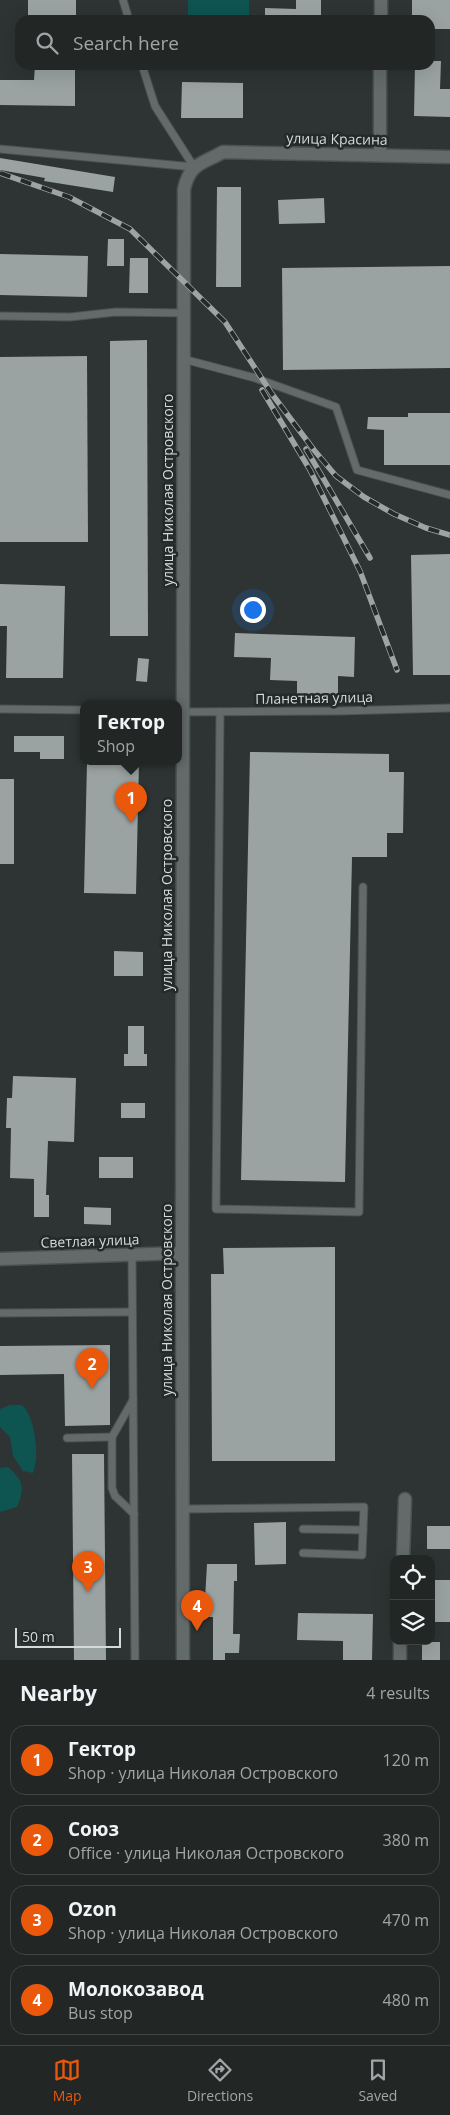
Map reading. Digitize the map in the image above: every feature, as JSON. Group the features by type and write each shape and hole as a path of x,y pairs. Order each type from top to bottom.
{"street":[{"path":"381,0 381,15"},
{"path":"380,70 380,155"},
{"name":"улица Красина","path":"194,167 223,152 450,157"},
{"name":"улица Николая Островского","path":"181,700 184,189 187,175 194,167"},
{"name":"улица Николая Островского","path":"181,765 183,1660"},
{"name":"Светлая улица","path":"0,1259 182,1253"},
{"path":"403,1555 405,1499"},
{"path":"400,1645 400,1660"}],"lane":[{"path":"122,0 126,15"},
{"path":"143,70 154,106 194,167"},
{"path":"0,149 194,167"},
{"path":"0,316 70,318 116,312 183,313"},
{"path":"183,359 255,378 336,408 357,470 450,495"},
{"name":"Планетная улица","path":"182,712 450,708"},
{"path":"0,709 80,710"},
{"path":"220,712 216,1209 359,1212 363,887"},
{"path":"132,1255 135,1660"},
{"path":"0,1313 132,1312"},
{"path":"133,1400 112,1437 113,1492 134,1514"},
{"path":"67,1438 112,1437"},
{"path":"183,1509 364,1507 362,1555 303,1553"},
{"path":"303,1529 363,1530"}],"shaded area":[{"path":"188,0 249,0 249,15 188,15"},
{"path":"10,1405 22,1405 30,1418 36,1447 33,1473 23,1471 13,1456 10,1437 0,1427 0,1409"},
{"path":"8,1467 17,1476 22,1485 22,1490 17,1507 0,1512 0,1468"}],"building":[{"path":"28,0 76,0 76,15 28,15"},
{"path":"296,0 321,0 321,15 265,15 265,8 296,9"},
{"path":"412,0 450,0 450,29 435,29 435,15 412,15"},
{"path":"435,61 441,61 440,89 450,89 450,117 414,116 415,70 435,70"},
{"path":"35,70 75,70 75,106 0,105 0,80 34,80"},
{"path":"182,82 243,83 243,118 181,118"},
{"path":"0,158 115,177 113,192 44,181 45,178 0,170"},
{"path":"217,187 241,187 241,287 216,287"},
{"path":"324,198 325,223 279,224 278,200"},
{"path":"108,239 124,239 124,266 107,266"},
{"path":"0,254 88,256 87,297 0,295"},
{"path":"130,258 148,258 148,293 129,293"},
{"path":"450,266 450,368 283,370 282,268"},
{"path":"147,340 148,636 110,636 110,341"},
{"path":"87,356 88,542 0,542 0,357"},
{"path":"408,413 450,413 450,465 384,465 384,430 367,429 368,417 408,417"},
{"path":"450,554 450,675 413,675 411,555"},
{"path":"0,584 65,586 63,678 6,678 7,626 0,626"},
{"path":"235,633 355,637 354,677 338,676 338,696 297,695 297,681 270,680 271,658 234,657"},
{"path":"138,658 149,659 147,682 136,681"},
{"path":"14,736 64,736 64,759 40,759 40,752 14,752"},
{"path":"250,752 389,754 389,772 404,772 403,833 387,833 387,857 352,857 345,1182 241,1180"},
{"path":"87,765 139,765 136,894 84,893"},
{"path":"0,779 14,779 14,864 0,864"},
{"path":"114,951 143,952 143,976 114,976"},
{"path":"128,1026 144,1026 144,1054 147,1054 147,1066 124,1066 124,1054 128,1054"},
{"path":"13,1076 76,1078 74,1142 48,1141 46,1195 49,1195 49,1217 34,1217 34,1179 10,1178 11,1128 6,1128 7,1098 12,1098"},
{"path":"121,1103 145,1103 145,1118 121,1118"},
{"path":"99,1157 133,1157 133,1178 99,1178"},
{"path":"84,1207 111,1208 111,1225 84,1224"},
{"path":"335,1247 335,1461 212,1461 211,1274 224,1274 223,1248"},
{"path":"110,1345 110,1425 65,1426 64,1374 0,1375 0,1346"},
{"path":"72,1454 104,1454 106,1660 74,1660"},
{"path":"286,1522 286,1564 255,1565 254,1523"},
{"path":"427,1526 450,1526 450,1549 427,1549"},
{"path":"207,1564 237,1564 237,1581 234,1581 233,1634 240,1634 239,1653 225,1653 225,1660 213,1660 213,1617 204,1617"},
{"path":"435,1580 450,1580 450,1622 435,1622"},
{"path":"298,1613 373,1614 372,1660 343,1660 343,1641 297,1640"},
{"path":"435,1642 440,1642 440,1660 422,1660 422,1645 435,1645"}],"railway":[{"path":"0,173 69,197 130,229 225,322 272,394 336,476 364,497 394,514 426,528 450,535"},
{"path":"262,390 310,470 360,571 397,670"},
{"path":"306,449 370,558"}],"place":[{"name":"Гектор","path":"131,823"},
{"name":"Союз","path":"92,1389"},
{"name":"Ozon","path":"88,1592"},
{"name":"Молокозавод","path":"197,1631"}]}
